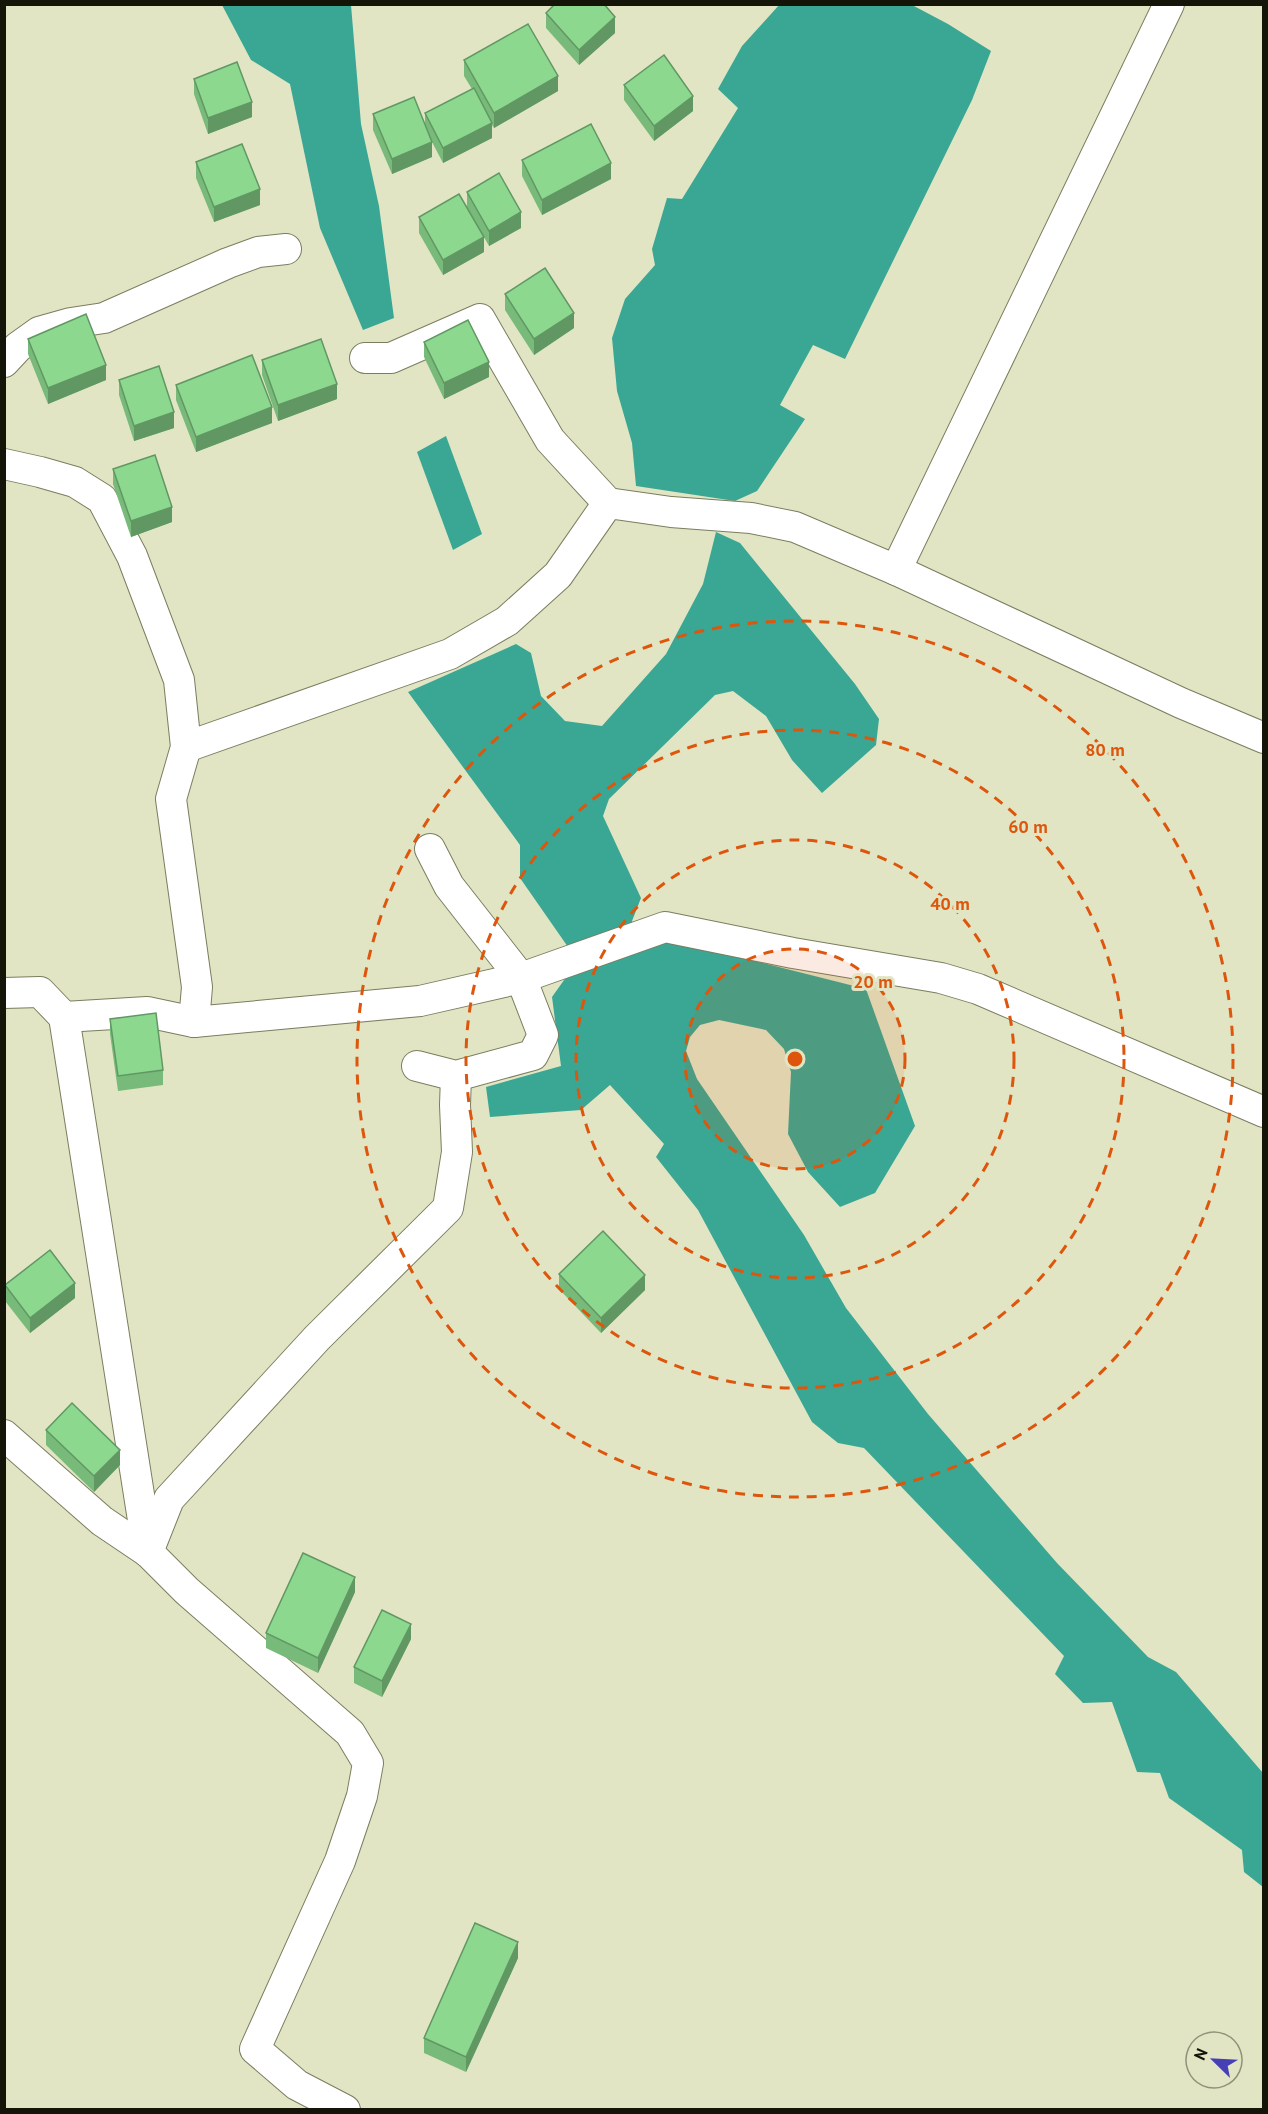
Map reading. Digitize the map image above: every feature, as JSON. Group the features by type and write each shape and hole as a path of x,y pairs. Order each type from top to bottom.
{"street":[{"path":"896,570 1169,4"},
{"path":"4,362 18,347 39,332 71,323 104,318 258,252 286,249"},
{"path":"365,358 391,358 480,319 550,440 608,503 671,512 751,518 795,526 896,570 1181,703 1263,738"},
{"path":"4,465 75,482 102,499 132,556 179,680 186,747 171,799 197,987 194,1022"},
{"path":"186,747 450,654 507,621 558,575 608,503"},
{"path":"417,1066 456,1076 533,1055 543,1035 521,978 449,886 429,849"},
{"path":"64,1017 147,1012 194,1022 420,1001 521,978 665,927 793,953 941,978 978,989 1263,1112"},
{"path":"4,993 40,992 64,1017 148,1552"},
{"path":"148,1552 169,1500 316,1338 448,1208 457,1152 456,1076"},
{"path":"4,1435 102,1521 148,1552 187,1591 350,1733 368,1762 362,1796 340,1861 255,2049 297,2085 345,2109"}],"water":[{"path":"780,4 912,5 991,51 972,100 845,359 813,345 780,405 805,419 757,491 735,501 636,486 632,443 617,391 612,338 625,299 655,265 652,249 667,198 682,199 738,108 718,89 742,46"},
{"path":"222,5 351,5 361,124 379,206 394,318 363,330 320,228 290,84 251,60"},
{"path":"446,436 482,534 453,550 417,452"},
{"path":"716,532 740,543 855,684 879,719 876,745 822,793 792,760 766,716 733,691 715,695 609,799 603,816 641,898 632,921 645,948 672,940 866,989 915,1126 875,1193 840,1207 808,1172 788,1134 791,1072 784,1049 766,1030 719,1020 700,1025 690,1037 686,1051 697,1079 804,1235 846,1308 928,1414 1057,1563 1148,1657 1176,1672 1263,1773 1263,1887 1244,1872 1242,1850 1169,1798 1160,1773 1137,1772 1112,1702 1083,1703 1055,1674 1064,1656 864,1448 838,1443 812,1422 698,1210 656,1157 664,1144 610,1085 581,1110 490,1117 486,1087 561,1066 552,997 569,973 568,947 520,878 520,845 408,692 516,644 531,653 541,696 565,721 602,726 666,654 703,584"}],"building":[{"path":"555,4 604,4 615,17 579,50 546,13"},
{"path":"528,24 558,76 494,113 464,60"},
{"path":"664,55 693,96 654,126 624,85"},
{"path":"237,62 252,102 208,118 194,79"},
{"path":"474,88 492,123 443,148 425,113"},
{"path":"414,97 432,142 392,159 373,114"},
{"path":"591,124 611,163 542,200 522,160"},
{"path":"242,144 260,189 214,207 196,162"},
{"path":"499,173 521,212 489,231 467,192"},
{"path":"459,194 484,237 443,260 419,217"},
{"path":"545,268 574,313 534,339 505,294"},
{"path":"86,314 106,365 48,388 28,339"},
{"path":"468,320 489,362 444,383 424,342"},
{"path":"321,339 337,384 278,405 262,360"},
{"path":"252,355 272,407 196,437 176,385"},
{"path":"159,366 174,412 134,426 119,380"},
{"path":"155,455 172,507 131,521 113,469"},
{"path":"156,1013 163,1070 118,1076 110,1019"},
{"path":"603,1231 645,1275 601,1318 559,1274"},
{"path":"50,1250 75,1283 30,1318 5,1285"},
{"path":"72,1403 120,1450 94,1476 46,1430"},
{"path":"303,1553 355,1577 318,1658 266,1633"},
{"path":"382,1610 411,1624 382,1681 354,1667"},
{"path":"475,1923 518,1942 466,2057 424,2038"}]}
